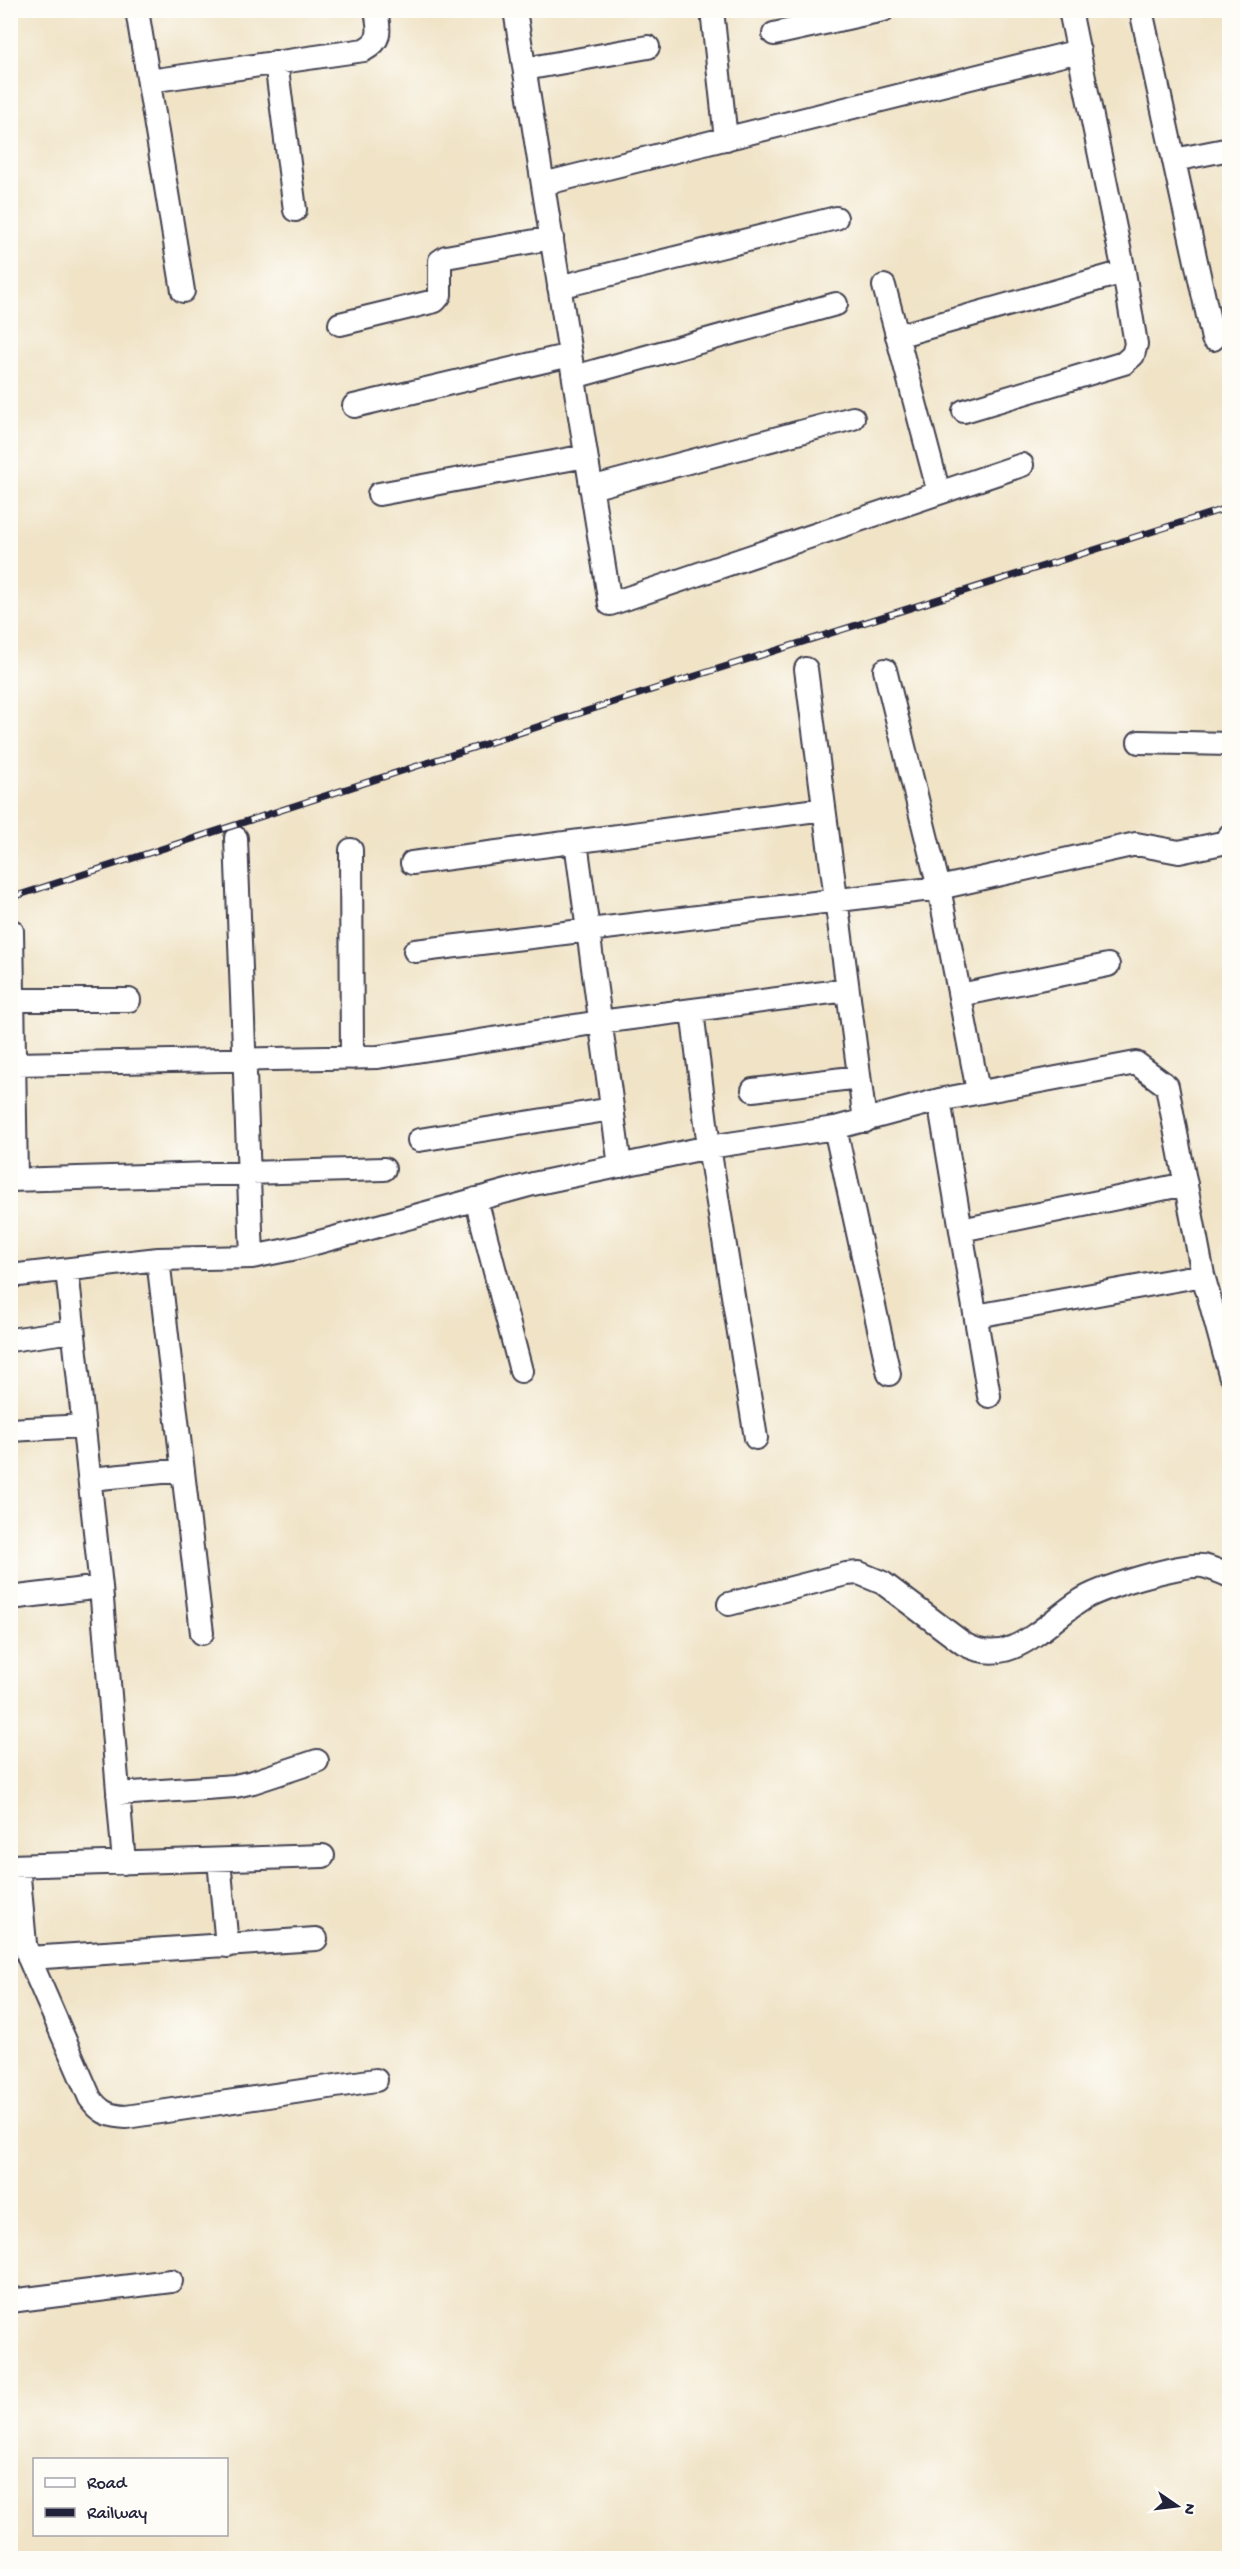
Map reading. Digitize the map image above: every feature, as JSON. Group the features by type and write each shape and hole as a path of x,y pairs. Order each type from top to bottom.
{"street":[{"path":"137,10 183,291"},
{"path":"149,81 364,50 374,45 378,37 376,10"},
{"path":"516,10 610,604 1022,465"},
{"path":"712,10 726,139"},
{"path":"964,411 1130,360 1136,344 1124,272 1070,10"},
{"path":"1141,10 1213,339"},
{"path":"774,34 870,12"},
{"path":"525,69 648,48"},
{"path":"543,184 1079,51"},
{"path":"276,62 295,210"},
{"path":"1174,160 1230,149"},
{"path":"559,287 836,218"},
{"path":"340,324 435,301 440,295 440,261 446,257 552,238"},
{"path":"897,336 1124,272"},
{"path":"884,286 939,493"},
{"path":"354,406 572,366 836,304"},
{"path":"591,488 853,418"},
{"path":"378,494 586,456"},
{"path":"806,669 865,1121"},
{"path":"885,670 939,888 978,1091"},
{"path":"1139,742 1230,744"},
{"path":"412,863 824,809"},
{"path":"415,951 939,888 1136,844 1179,852 1227,842 1230,835"},
{"path":"237,838 252,1257"},
{"path":"576,842 620,1166"},
{"path":"351,850 352,1058"},
{"path":"12,931 13,1179 384,1169"},
{"path":"960,995 1108,965"},
{"path":"14,1064 244,1058 352,1058 400,1054 600,1022 847,990"},
{"path":"14,1000 129,999"},
{"path":"692,1011 709,1147 756,1438"},
{"path":"10,1276 158,1259 252,1257 297,1248 533,1184 709,1147 835,1128 978,1091 1136,1063 1167,1086 1203,1275 1230,1374"},
{"path":"753,1090 859,1077"},
{"path":"939,1100 989,1396"},
{"path":"419,1140 612,1109"},
{"path":"835,1128 889,1374"},
{"path":"961,1230 1186,1184"},
{"path":"476,1199 521,1371"},
{"path":"158,1259 202,1633"},
{"path":"66,1270 101,1587 124,1863"},
{"path":"976,1316 1203,1275"},
{"path":"10,1340 73,1331"},
{"path":"10,1430 84,1426"},
{"path":"90,1479 183,1470"},
{"path":"729,1604 846,1574 859,1573 883,1583 977,1652 992,1653 1003,1652 1019,1645 1082,1599 1165,1570 1203,1566 1230,1576"},
{"path":"10,1598 101,1587"},
{"path":"118,1794 235,1786 317,1761"},
{"path":"323,1856 14,1866 25,1944 90,2098 99,2109 111,2116 126,2117 376,2080"},
{"path":"219,1860 227,1946"},
{"path":"29,1958 316,1939"},
{"path":"10,2301 171,2281"}],"railway":[{"path":"10,898 670,684 1230,507"}]}
